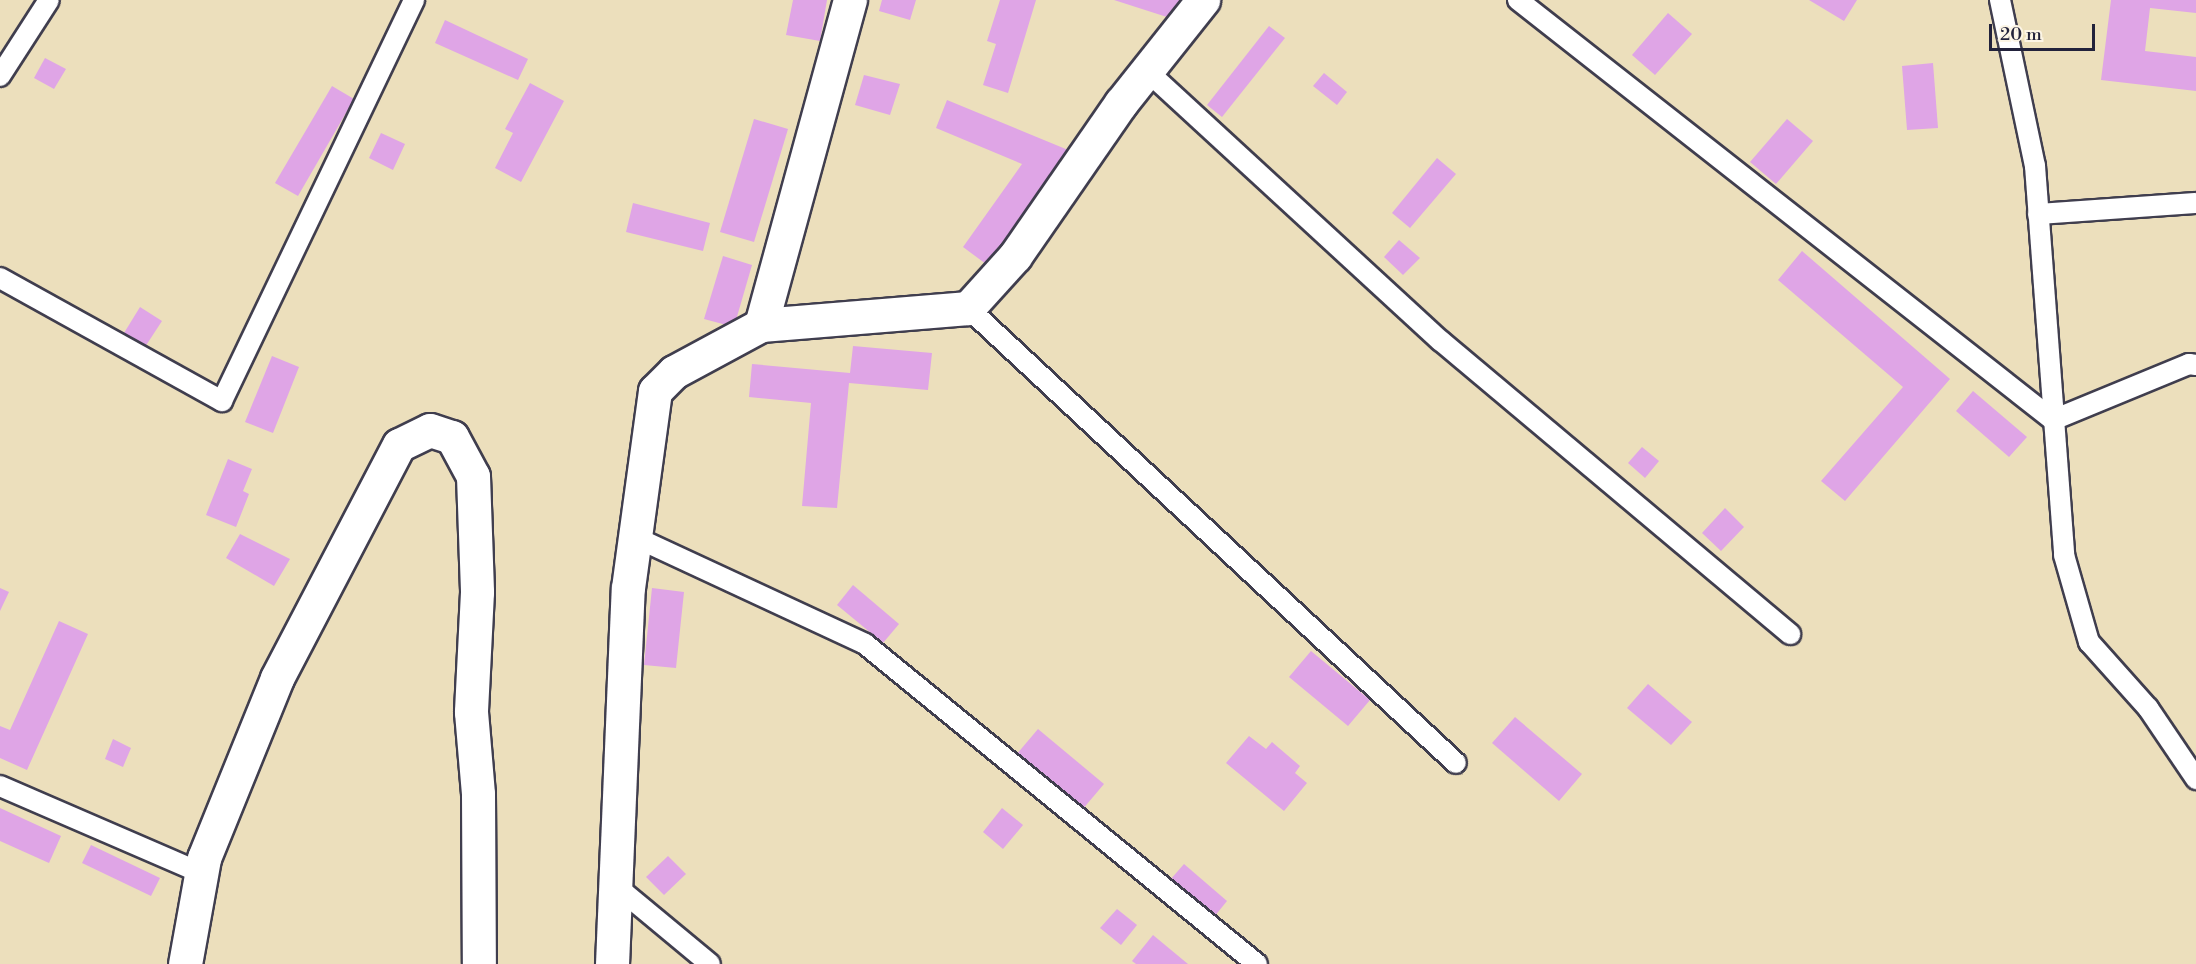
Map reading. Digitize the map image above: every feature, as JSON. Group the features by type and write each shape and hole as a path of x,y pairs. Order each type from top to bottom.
{"street":[{"path":"761,325 850,0"},
{"path":"612,964 628,588 637,538 655,391 674,372 761,325 968,308 1015,256 1147,71 1203,0"},
{"path":"185,964 204,858 277,678 399,445 430,430 452,438 473,476 477,592 471,712 478,794 479,964"}],"lane":[{"path":"0,76 49,0"},
{"path":"0,278 222,401 414,0"},
{"path":"1518,0 2053,420"},
{"path":"2000,0 2035,166 2064,555 2089,642 2148,708 2196,779"},
{"path":"1147,71 1441,341 1790,634"},
{"path":"2038,214 2196,203"},
{"path":"968,308 1456,763"},
{"path":"2053,420 2189,364 2196,364"},
{"path":"637,538 865,644 1257,964"},
{"path":"0,786 201,873"},
{"path":"616,886 710,964"}],"building":[{"path":"793,0 827,0 820,41 786,35"},
{"path":"882,0 916,0 910,20 879,11"},
{"path":"1000,0 1036,0 1008,93 983,85 996,44 987,41"},
{"path":"1114,0 1180,0 1170,18"},
{"path":"1809,0 1857,0 1844,21"},
{"path":"2111,0 2196,0 2196,13 2150,8 2145,51 2196,57 2196,91 2101,80"},
{"path":"1668,13 1692,34 1655,75 1632,55"},
{"path":"445,20 528,59 518,80 435,43"},
{"path":"1269,26 1285,38 1222,117 1207,105"},
{"path":"45,58 66,69 54,89 34,78"},
{"path":"1933,63 1938,128 1907,130 1902,66"},
{"path":"1324,73 1347,92 1337,105 1313,86"},
{"path":"864,75 900,84 890,115 855,105"},
{"path":"530,83 564,101 521,182 495,168 513,133 505,129"},
{"path":"332,86 354,99 298,196 275,183"},
{"path":"947,100 1073,152 990,267 963,247 1022,164 936,128"},
{"path":"754,119 788,129 754,242 720,232"},
{"path":"1787,119 1813,141 1776,184 1750,162"},
{"path":"381,133 405,144 393,170 369,158"},
{"path":"1437,158 1456,174 1410,228 1392,213"},
{"path":"633,203 710,223 703,251 626,232"},
{"path":"1399,240 1420,258 1403,275 1384,257"},
{"path":"1802,251 1950,379 1845,501 1821,481 1903,387 1778,280"},
{"path":"723,256 752,265 734,327 704,319"},
{"path":"140,307 162,321 145,347 124,333"},
{"path":"853,346 932,353 928,390 849,383 837,508 802,506 811,403 749,397 752,364 850,373"},
{"path":"272,356 299,367 273,433 245,422"},
{"path":"1973,391 2027,437 2009,457 1956,411"},
{"path":"1642,447 1659,461 1645,478 1628,463"},
{"path":"228,459 252,469 243,491 249,494 236,527 206,515"},
{"path":"1725,508 1744,527 1721,551 1702,533"},
{"path":"240,534 290,559 274,586 226,558"},
{"path":"853,585 899,624 883,643 837,605"},
{"path":"0,588 9,592 0,611"},
{"path":"652,588 684,592 676,668 644,665"},
{"path":"59,621 88,634 27,770 0,758 0,726 10,730"},
{"path":"1311,651 1370,700 1348,726 1289,677"},
{"path":"1648,684 1692,722 1671,745 1627,708"},
{"path":"1515,717 1582,774 1559,801 1492,743"},
{"path":"1038,729 1104,784 1082,810 1016,755"},
{"path":"1249,736 1266,749 1272,742 1300,766 1295,773 1307,783 1284,811 1226,763"},
{"path":"113,739 131,748 123,767 105,759"},
{"path":"0,808 61,836 49,863 0,841"},
{"path":"1002,808 1023,825 1003,849 983,832"},
{"path":"91,845 160,878 151,896 82,863"},
{"path":"668,856 686,874 664,895 646,877"},
{"path":"1184,864 1227,901 1214,917 1170,880"},
{"path":"1117,909 1137,925 1121,945 1100,928"},
{"path":"1153,935 1188,964 1136,964 1132,961"}]}
